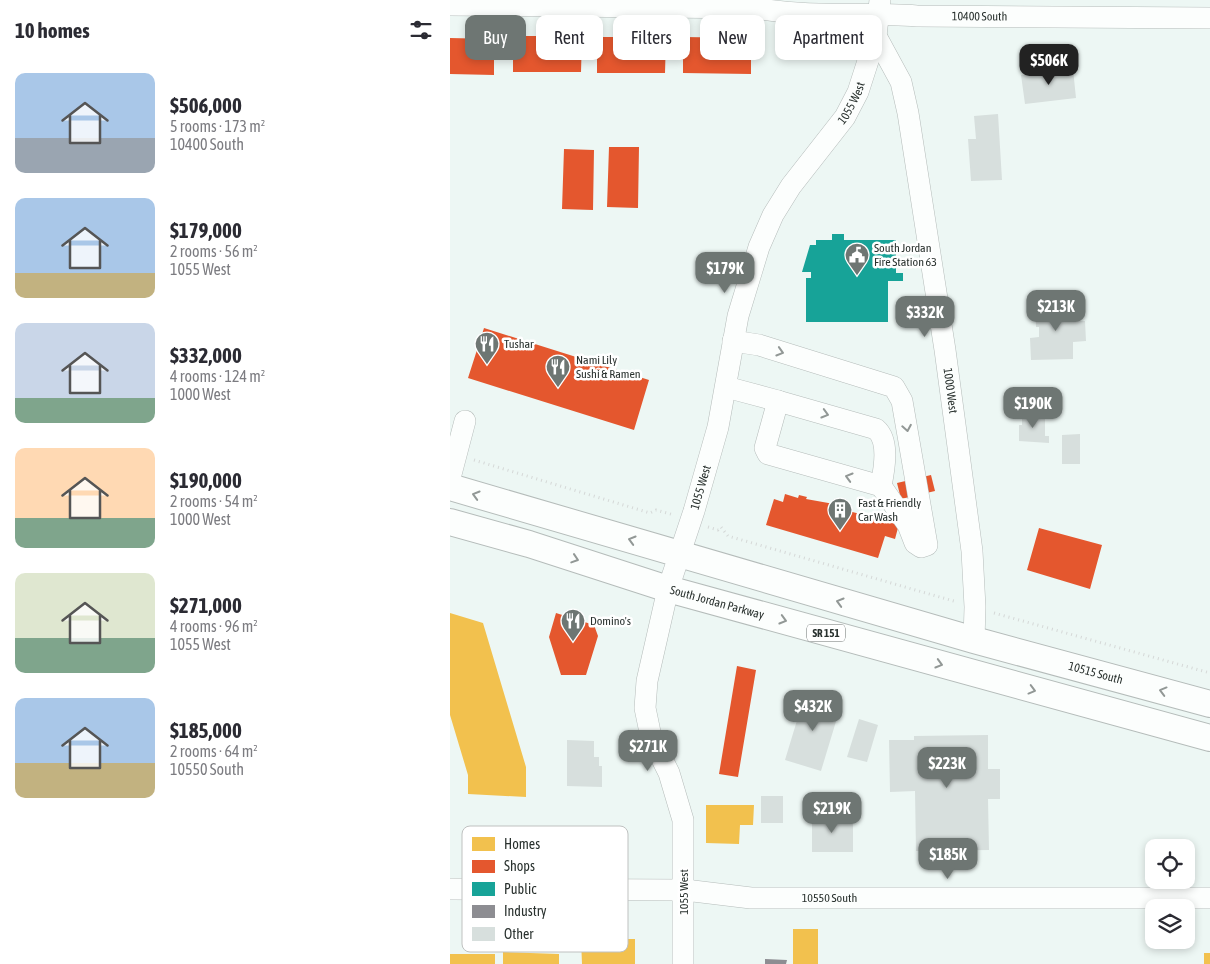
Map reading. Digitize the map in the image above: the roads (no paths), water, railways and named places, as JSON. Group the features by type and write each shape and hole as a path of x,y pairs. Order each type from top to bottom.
{"main road":[{"path":"450,487 978,641"},
{"name":"South Jordan Parkway","path":"450,522 529,544 668,588 1210,738"},
{"name":"10515 South","path":"978,641 1210,704"}],"street":[{"name":"10400 South","path":"450,5 755,8 785,14 880,7 917,16 1210,18"},
{"name":"1000 West","path":"882,47 901,82 910,123 946,350 967,506 978,641"},
{"name":"1055 West","path":"683,964 684,828 669,773 651,737 645,708 647,681 668,588 691,521 718,427 732,341 747,281 772,215 790,186 845,117 870,60"},
{"path":"732,341 759,345 894,387 902,401 927,542 925,547 915,543 908,525 881,486 768,454 764,448 778,401"},
{"path":"726,387 876,429 881,436 885,461 881,486"},
{"path":"450,478 465,420"},
{"name":"10550 South","path":"628,890 685,890 751,898 1210,898"}],"place":[{"name":"South Jordan Fire Station 63","path":"857,276"},
{"name":"Tushar","path":"487,365"},
{"name":"Nami Lily Sushi & Ramen","path":"558,388"},
{"name":"Fast & Friendly Car Wash","path":"840,531"},
{"name":"Domino's","path":"573,642"}]}
